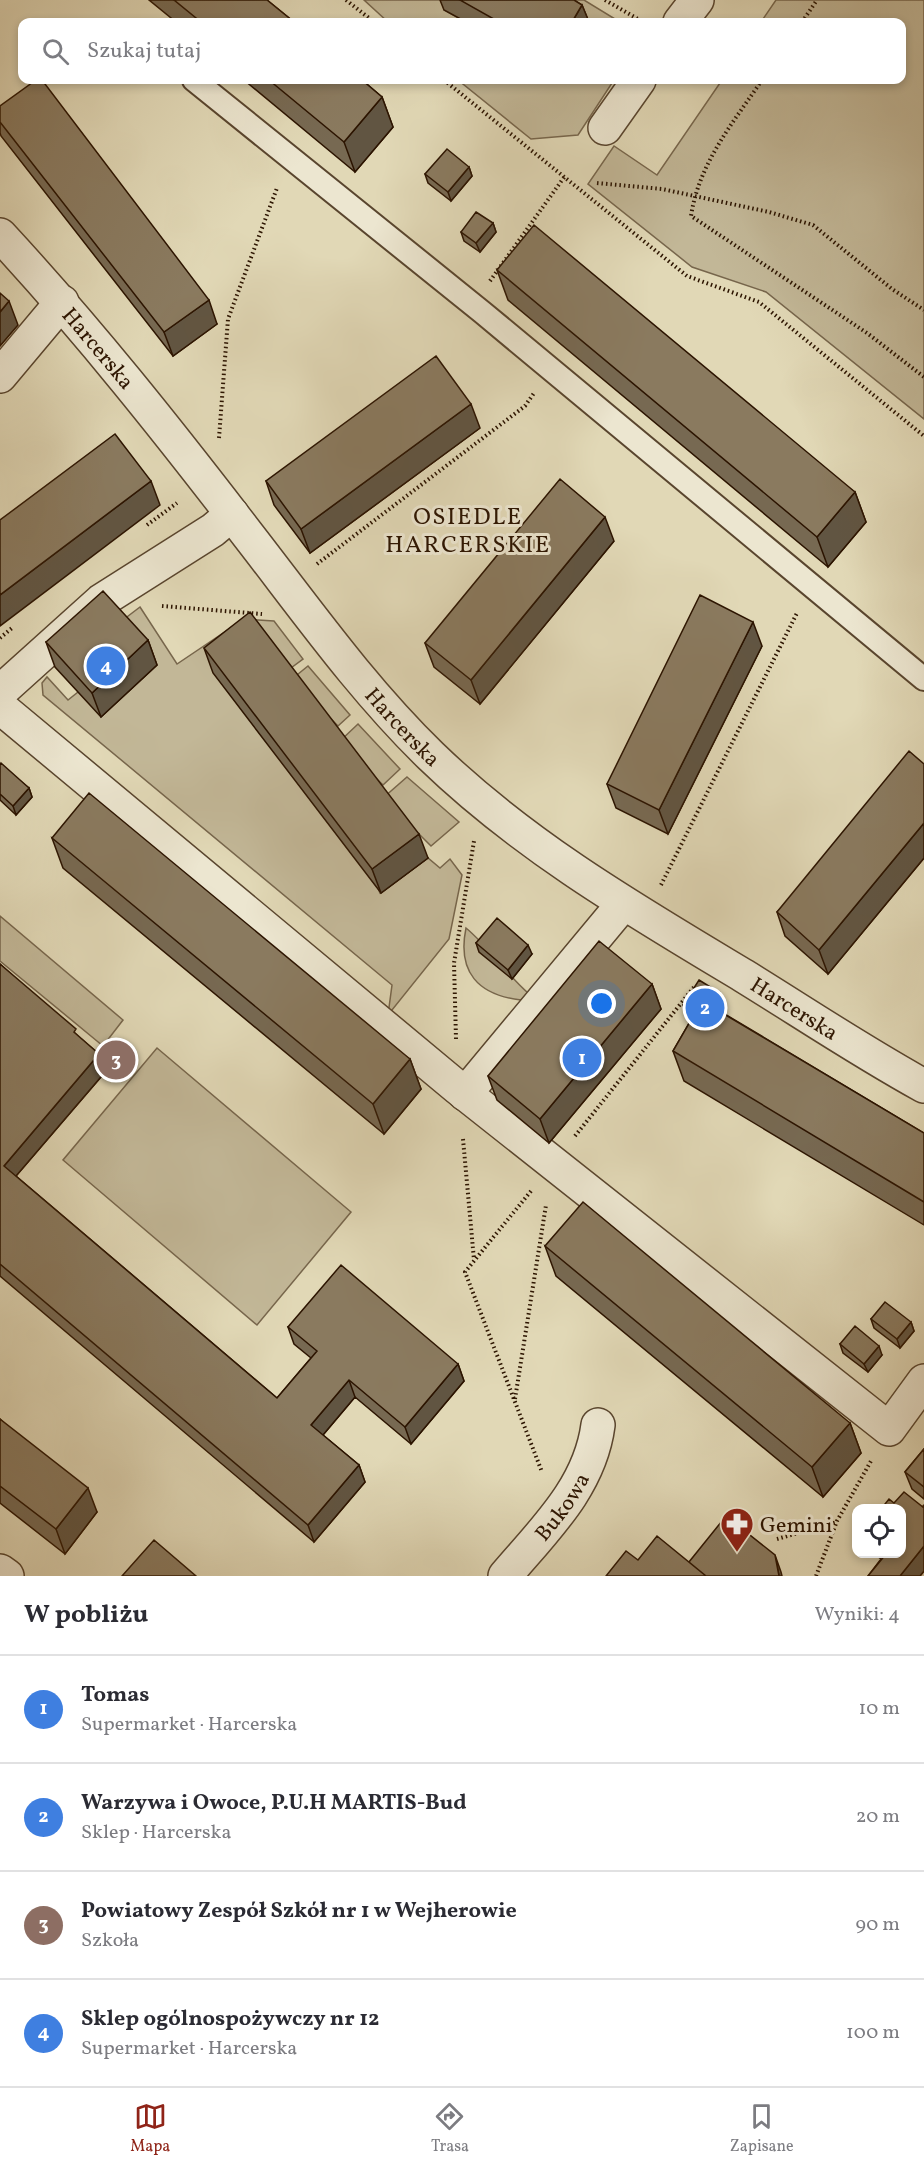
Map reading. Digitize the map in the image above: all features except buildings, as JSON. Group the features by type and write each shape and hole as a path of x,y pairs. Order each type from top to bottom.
{"street":[{"path":"683,18 697,0"},
{"path":"605,128 636,84"},
{"name":"Harcerska","path":"0,235 62,302 232,514 322,635 429,754 497,814 561,863 623,904 924,1086"},
{"path":"0,376 62,302"},
{"path":"0,692 100,601 213,530 232,514"},
{"path":"0,707 465,1094 889,1429 924,1381"},
{"path":"465,1094 623,904"},
{"name":"Bukowa","path":"505,1576 576,1489 595,1445 598,1425"},
{"path":"0,1571 7,1576"}],"lane":[{"path":"199,84 552,370 924,679"}],"path":[{"path":"346,0 369,18"},
{"path":"606,0 637,18"},
{"path":"805,18 817,0"},
{"path":"449,84 687,276 759,302 924,436"},
{"path":"759,84 709,157 694,196 692,216 867,333 924,377"},
{"path":"218,447 228,319 289,157"},
{"path":"489,282 565,176"},
{"path":"597,183 662,189 769,212 813,225 892,289 924,310"},
{"path":"314,567 525,406 552,370"},
{"path":"656,896 794,618 813,587"},
{"path":"160,606 266,614"},
{"path":"544,1477 465,1272 700,980"},
{"path":"514,1401 553,1163"},
{"path":"816,1576 837,1521 889,1429"},
{"path":"777,1539 837,1521"}],"shaded area":[{"path":"364,0 449,0 444,10 459,18 384,18"},
{"path":"574,0 584,0 613,18 573,18 567,15"},
{"path":"776,0 924,0 924,419 766,292 692,267 588,184 614,146 657,175 719,84 906,84 906,18 764,18"},
{"path":"463,84 611,84 578,135 531,139"},
{"path":"140,607 177,664 244,619 274,621 303,659 291,668 380,893 428,858 440,868 450,859 462,875 449,939 388,1015 392,985 43,695 42,683 47,677 68,700 78,692 119,623"},
{"path":"308,666 350,715 338,726 292,679"},
{"path":"358,724 400,769 383,785 339,742"},
{"path":"407,777 459,822 431,846 383,798"},
{"path":"0,916 123,1020 103,1046 0,961"},
{"path":"466,928 528,993 521,1000 493,993 474,979 465,957"},
{"path":"157,1048 351,1212 257,1325 63,1160"}],"place":[{"name":"Sklep ogólnospożywczy nr 12","path":"106,666"},
{"name":"Warzywa i Owoce, P.U.H MARTIS-Bud","path":"705,1008"},
{"name":"Tomas","path":"582,1058"},
{"name":"Powiatowy Zespół Szkół nr 1 w Wejherowie","path":"116,1060"},
{"name":"Gemini","path":"737,1553"}],"district":[{"name":"OSIEDLE HARCERSKIE","path":"468,530"}]}
